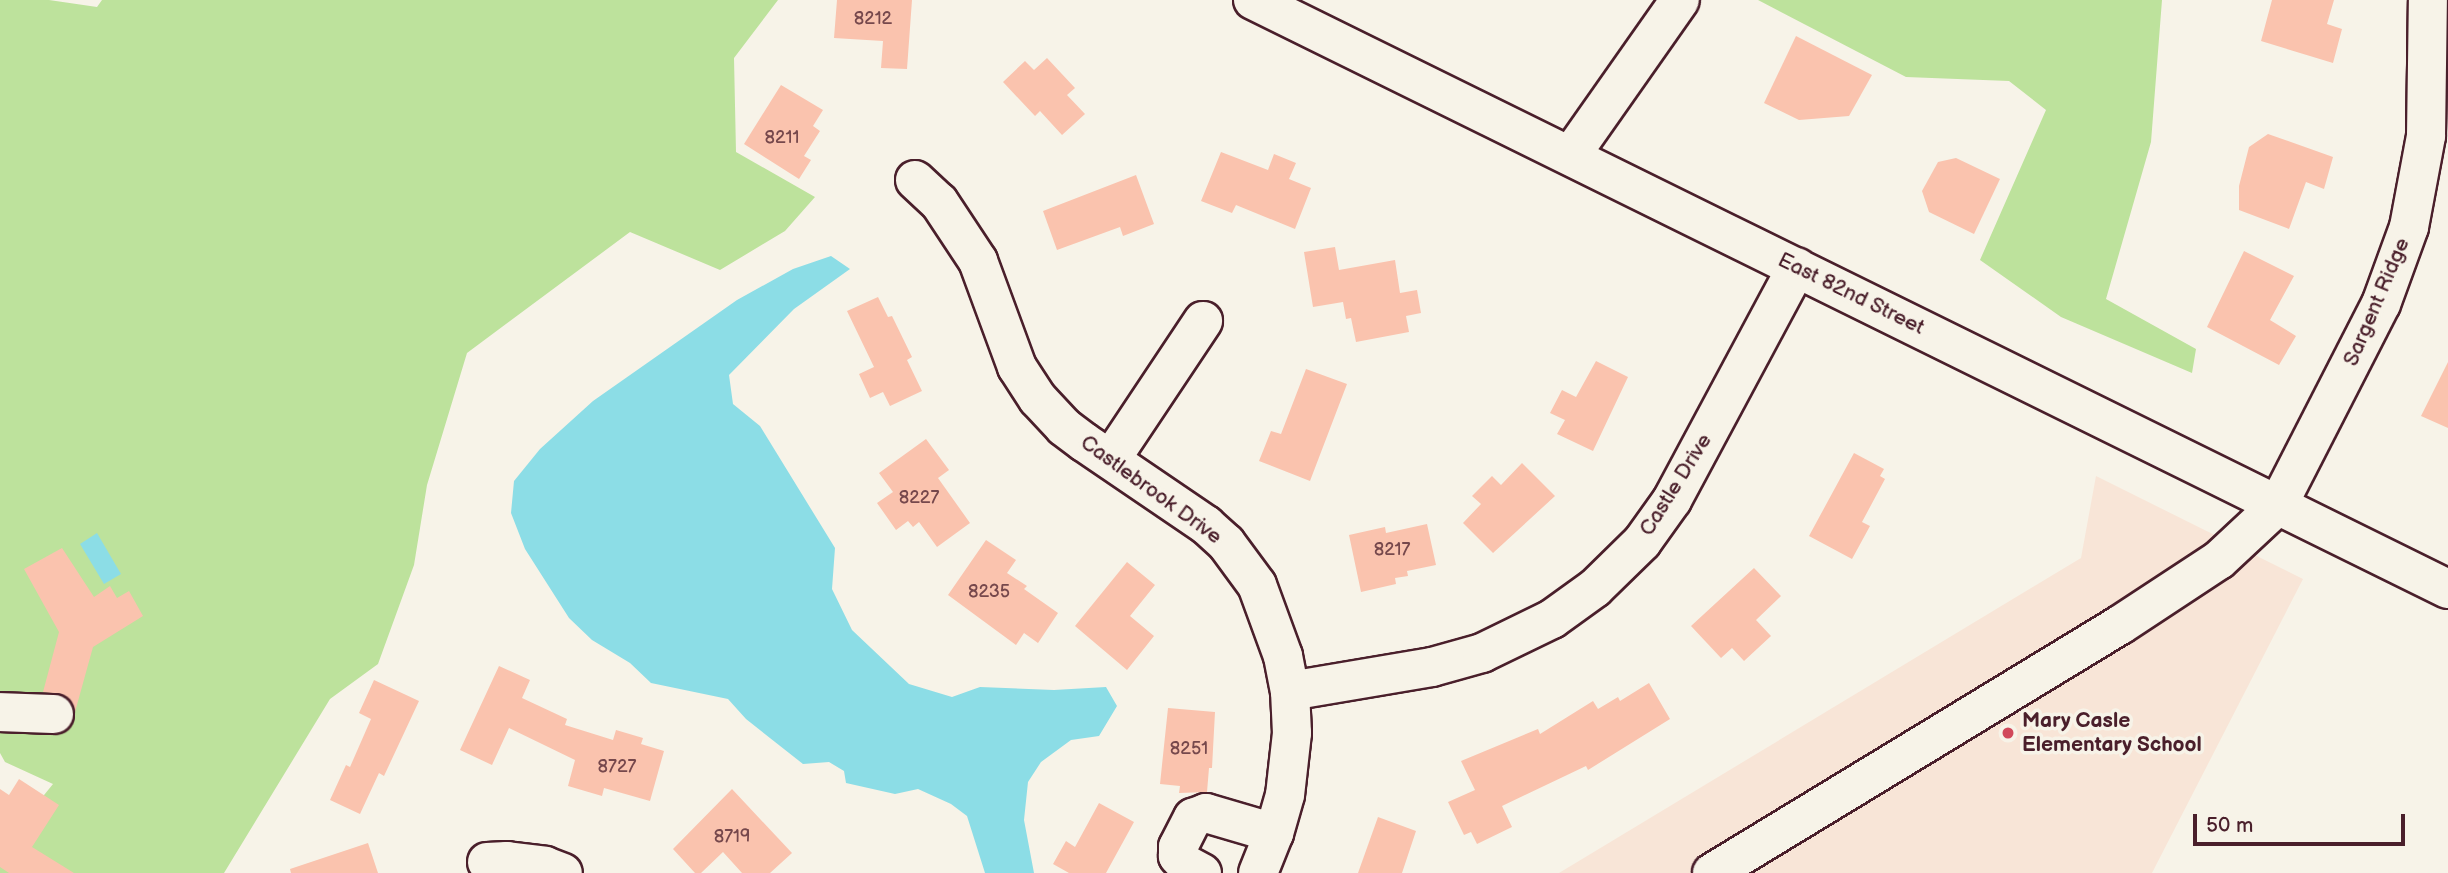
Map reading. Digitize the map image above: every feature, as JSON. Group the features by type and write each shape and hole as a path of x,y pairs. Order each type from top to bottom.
{"street":[{"name":"East 82nd Street","path":"1253,0 2448,589"},
{"path":"1571,155 1680,0"},
{"name":"Sargent Ridge","path":"1712,873 2139,613 2219,560 2278,505 2376,315 2409,228 2426,136 2428,0"},
{"name":"Castlebrook Drive","path":"915,180 939,202 978,261 1017,367 1038,399 1064,427 1206,525 1242,563 1257,585 1277,634 1290,691 1290,762 1275,833 1258,873"},
{"name":"Castle Drive","path":"1290,691 1432,667 1482,653 1552,619 1595,588 1642,541 1672,500 1797,267"},
{"path":"1111,459 1203,321"},
{"path":"0,712 54,714"},
{"path":"1202,873 1185,864 1178,856 1178,847 1193,818 1206,813 1275,833"},
{"path":"487,862 507,861 545,866 563,873"}],"shaded area":[{"name":"Mary Casle Elementary School","path":"2096,476 2303,579 2152,873 1559,873 2081,558"}],"green space":[{"path":"0,0 49,0 97,7 102,0 778,0 734,58 736,152 815,197 785,231 720,270 630,232 467,353 427,485 414,565 378,664 330,699 224,873 0,873 0,840 14,832 53,784 5,762 0,753"},
{"path":"1758,0 2162,0 2151,142 2106,299 2196,349 2192,373 2061,317 1980,260 2046,110 2009,81 1906,77"}],"water":[{"path":"831,256 850,269 794,309 729,375 733,404 760,426 835,548 832,589 852,630 909,684 952,697 980,687 1054,690 1106,687 1117,706 1099,736 1071,740 1041,762 1028,782 1024,820 1034,873 985,873 967,816 951,804 918,789 895,794 846,783 844,771 829,762 803,764 746,719 728,699 651,683 630,663 592,640 569,618 525,549 511,513 514,481 540,449 593,401 737,300 793,269"},
{"path":"97,533 121,574 104,584 80,544"}],"building":[{"path":"837,0 912,0 907,69 881,68 883,41 834,38"},
{"path":"2272,0 2334,0 2327,24 2342,29 2333,63 2261,41"},
{"path":"1796,36 1872,75 1849,116 1799,120 1764,103"},
{"path":"1047,58 1075,88 1067,95 1085,114 1062,135 1040,111 1035,116 1003,82 1025,61 1034,70"},
{"path":"781,85 823,110 813,126 820,131 804,156 811,160 799,179 744,144"},
{"path":"2268,134 2333,157 2324,189 2306,182 2289,229 2239,210 2239,186 2249,147"},
{"path":"1221,152 1268,170 1274,154 1296,163 1289,179 1311,188 1295,229 1236,205 1232,213 1201,201"},
{"path":"1956,158 2000,179 1974,234 1929,212 1922,191 1938,162"},
{"path":"1136,175 1154,224 1123,236 1120,227 1057,250 1043,211"},
{"path":"1335,247 1339,270 1395,260 1400,293 1417,290 1421,313 1406,316 1409,332 1356,342 1351,318 1346,319 1343,302 1313,307 1304,252"},
{"path":"2244,251 2294,276 2270,320 2296,336 2279,365 2207,327"},
{"path":"878,297 888,317 892,316 912,357 907,360 922,391 890,406 883,392 870,398 859,374 874,367 847,311"},
{"path":"1596,361 1628,377 1593,451 1557,434 1565,420 1550,413 1562,390 1576,397"},
{"path":"2448,362 2448,428 2421,416"},
{"path":"1306,369 1347,384 1310,481 1259,461 1271,431 1281,434"},
{"path":"926,439 949,470 938,478 970,523 937,547 919,522 913,527 908,521 896,530 877,503 893,492 879,473"},
{"path":"1854,453 1884,469 1880,476 1885,479 1862,522 1870,526 1852,559 1809,536"},
{"path":"1522,463 1555,496 1493,553 1463,523 1481,504 1472,496 1492,476 1501,485"},
{"path":"1427,524 1436,565 1407,571 1408,576 1395,578 1396,584 1361,592 1349,535 1385,527 1386,533"},
{"path":"986,540 1016,560 1007,573 1027,586 1024,589 1058,613 1038,643 1024,633 1016,645 948,595"},
{"path":"62,548 94,597 110,586 117,598 129,591 143,616 93,647 75,712 66,696 43,692 59,632 24,569"},
{"path":"1127,562 1155,585 1130,616 1154,636 1127,670 1075,626"},
{"path":"1754,568 1781,596 1756,620 1771,636 1744,661 1732,648 1721,658 1691,626"},
{"path":"499,666 530,680 522,698 567,719 565,725 613,740 616,730 643,738 641,744 664,751 650,801 604,788 602,796 568,786 575,760 509,728 492,765 460,750"},
{"path":"374,680 419,701 384,776 379,773 360,814 330,800 346,765 350,767 371,719 359,713"},
{"path":"1649,683 1670,719 1588,770 1586,766 1502,806 1512,827 1477,844 1471,832 1464,835 1448,802 1475,790 1461,761 1538,729 1540,734 1593,701 1598,709 1618,697 1620,701"},
{"path":"1168,708 1215,712 1212,768 1209,768 1207,792 1179,793 1180,786 1160,784"},
{"path":"19,779 59,805 32,847 74,873 9,873 0,867 0,789 9,795"},
{"path":"732,789 792,853 770,873 742,873 723,852 701,873 695,873 673,849"},
{"path":"1099,803 1134,822 1106,873 1069,873 1053,864 1066,841 1075,847"},
{"path":"1378,817 1416,831 1402,873 1358,873"},
{"path":"368,843 378,873 291,873 290,869"}],"place":[{"name":"Mary Casle Elementary School","path":"2008,733"}]}
